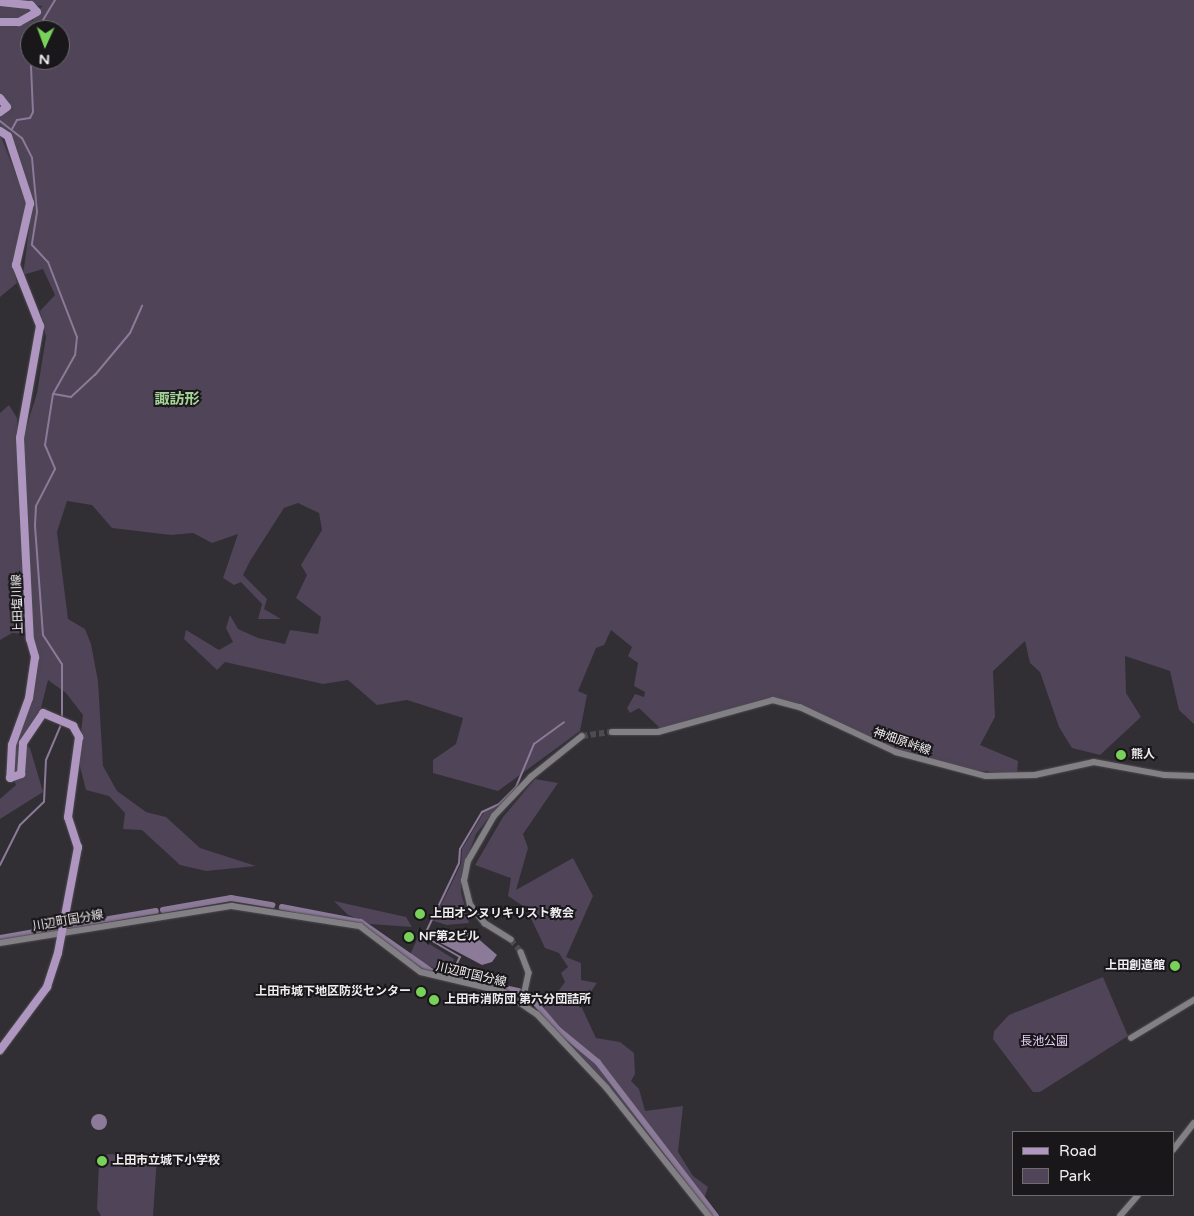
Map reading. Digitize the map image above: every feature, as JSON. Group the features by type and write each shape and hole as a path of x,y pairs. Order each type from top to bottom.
{"main road":[{"path":"0,2 31,5 37,12 20,22 0,22"},
{"path":"0,98 7,107 0,112"},
{"name":"上田塩川線","path":"0,130 8,136 30,203 16,265 40,326 20,438 30,639 35,657 8,772 10,778 19,778 23,744 43,713 76,730 79,743 68,817 78,848 61,932 47,987 0,1050"}],"street":[{"name":"神畑原峠線","path":"612,732 658,732 773,700 800,707 896,752 986,776 1035,775 1094,762 1174,777 1194,776"},
{"path":"510,940 485,924 470,905 464,881 468,861 482,833 506,804 562,748 582,736"},
{"name":"川辺町国分線","path":"0,943 221,907 273,910 360,926 426,975 504,992 523,1002 607,1088 709,1216"},
{"path":"521,952 529,973 523,1002"},
{"path":"1131,1038 1194,1000"},
{"path":"1174,1149 1194,1123"},
{"path":"1120,1216 1137,1196"}],"green space":[{"path":"0,0 1194,0 1194,724 1179,710 1170,671 1125,656 1126,693 1141,717 1100,755 1072,748 1059,727 1040,672 1030,663 1025,641 993,671 995,717 980,745 1018,761 1017,775 974,770 895,749 801,705 775,699 661,729 639,708 630,713 627,708 635,694 644,697 645,692 634,686 638,663 628,656 632,647 611,630 604,645 596,648 578,691 587,695 580,731 498,791 433,773 433,760 456,744 463,718 407,700 377,705 348,680 323,684 225,662 217,670 184,639 186,630 219,650 233,642 226,628 230,615 238,629 258,638 285,644 290,630 318,634 321,617 296,598 307,575 301,565 322,530 319,513 298,503 284,508 250,561 243,575 267,599 264,609 281,619 258,619 262,604 241,582 234,585 223,578 238,534 212,543 193,533 171,535 112,528 92,505 67,501 57,532 68,619 85,629 91,644 98,681 103,766 117,791 146,812 166,817 200,848 256,866 206,871 180,865 142,830 123,829 125,813 109,796 86,790 78,759 83,715 66,693 48,680 41,708 21,742 30,748 43,792 0,819 0,799 16,785 11,772 15,745 32,687 23,438 37,393 46,337 40,311 55,295 43,269 23,275 33,199 15,143 0,128 0,115 12,109 0,95 0,24 20,22 20,70 70,70 70,20 34,20 42,6"},
{"path":"0,7 30,8 34,11 18,19 0,19"},
{"path":"0,134 27,203 13,265 17,283 0,297"},
{"path":"9,405 17,418 27,634 12,633 0,640 0,413"},
{"path":"535,779 558,783 523,834 528,848 516,890 573,858 593,896 566,957 581,963 581,980 597,983 581,1006 596,1038 620,1042 634,1053 635,1074 631,1081 639,1089 645,1111 683,1106 678,1152 693,1176 708,1187 704,1199 566,1044 535,993 557,993 565,982 561,973 568,967 559,953 545,948 526,908 508,896 511,878 475,865 503,817"},
{"path":"498,806 476,834 462,871 461,892 469,923 447,925 433,921 461,864 462,849 484,812"},
{"path":"334,901 406,917 412,927 370,924 348,915"},
{"path":"418,937 454,959 447,974 409,957"},
{"name":"長池公園","path":"1103,977 1128,1036 1040,1092 1033,1092 993,1039 994,1031 1009,1015"},
{"path":"108,1154 157,1157 153,1216 101,1216 97,1209 99,1162"}],"shaded area":[{"path":"467,929 497,955 492,962 482,965 435,940 435,935"},
{"path":"99,1114 105,1116 107,1122 105,1128 99,1130 93,1128 91,1122 93,1116"}],"waterway":[{"path":"43,20 55,0"},
{"path":"12,129 17,120 30,118 33,112 31,70"},
{"path":"0,121 22,138 32,158 37,212 32,245 48,262 77,337 75,355 53,394 45,445 55,469 36,506 35,526 43,635 62,664 62,716"},
{"path":"54,394 71,397 95,375 130,333 142,306"},
{"path":"451,976 460,957 431,940 426,932 459,863 460,849 482,812 499,804 516,787 534,744 564,722"},
{"path":"0,865 20,825 44,802 46,760 61,724"},
{"path":"163,910 231,898 272,905"},
{"path":"282,907 361,922 434,973 519,991"},
{"path":"68,926 156,911"},
{"path":"0,938 57,928"},
{"path":"530,996 558,1029 598,1062 716,1216"}],"tunnel":[{"path":"582,736 612,732"},
{"path":"511,940 521,952"}],"place":[{"name":"熊人","path":"1121,755"},
{"name":"上田オンヌリキリスト教会","path":"420,914"},
{"name":"NF第2ビル","path":"409,937"},
{"name":"上田創造館","path":"1175,966"},
{"name":"上田市城下地区防災センター","path":"421,992"},
{"name":"上田市消防団 第六分団詰所","path":"434,1000"},
{"name":"上田市立城下小学校","path":"102,1161"}],"district":[{"name":"諏訪形","path":"177,400"}]}
